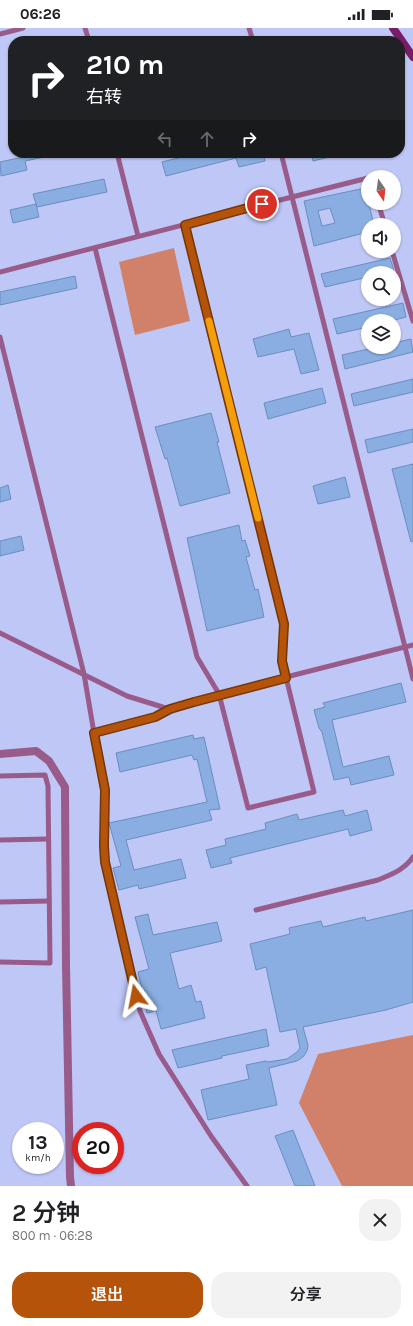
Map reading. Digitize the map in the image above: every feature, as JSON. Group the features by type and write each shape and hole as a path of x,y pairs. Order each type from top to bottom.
{"street":[{"path":"405,45 413,57"},
{"path":"0,754 36,751 49,761 65,787 66,973 69,1170 71,1186"}],"lane":[{"path":"0,34 23,28"},
{"path":"118,158 138,236"},
{"path":"282,158 413,678"},
{"path":"0,272 292,196 361,180"},
{"path":"95,248 197,657 219,694 248,808 314,792 282,661 284,624 185,225"},
{"path":"394,258 413,321"},
{"path":"0,338 84,674 105,790 105,862 140,1011 159,1054 211,1136 247,1186"},
{"path":"0,633 127,696 170,709"},
{"path":"94,733 155,717 170,709 219,694 413,645"},
{"path":"0,776 45,775 48,786 50,962 0,962"},
{"path":"0,840 48,839"},
{"path":"256,910 378,880 397,872 408,864 413,857"},
{"path":"0,902 49,901"}],"shaded area":[{"path":"174,248 190,321 135,335 119,262"},
{"path":"413,1035 413,1186 342,1186 299,1103 318,1054"}],"building":[{"path":"18,158 39,158 25,161 27,170 1,176 0,162"},
{"path":"178,158 236,158 166,176 162,162"},
{"path":"236,158 264,158 265,161 239,167"},
{"path":"312,158 326,158 313,161"},
{"path":"104,179 107,192 37,207 33,194"},
{"path":"361,189 361,210 370,210 372,218 361,218 361,234 314,246 304,201","holes":["330,208 335,223 322,226 318,211"]},
{"path":"36,204 39,217 13,223 10,210"},
{"path":"390,258 393,266 361,266 361,279 325,287 321,274"},
{"path":"75,276 77,288 0,305 0,292"},
{"path":"401,303 403,303 406,317 401,318 401,314 361,314 361,329 337,334 333,319 390,306 401,306"},
{"path":"289,329 291,337 309,333 319,370 301,374 294,349 258,357 253,339"},
{"path":"411,339 413,352 345,369 342,355 361,351 361,354 401,354 401,341"},
{"path":"413,379 413,392 354,406 351,394"},
{"path":"322,388 326,403 268,419 264,403"},
{"path":"211,413 230,493 180,506 167,458 165,459 155,427"},
{"path":"413,429 413,442 368,453 365,440"},
{"path":"413,464 413,541 411,542 392,469"},
{"path":"345,477 350,497 318,504 313,486"},
{"path":"8,485 11,499 0,502 0,488"},
{"path":"239,525 242,541 245,540 250,556 246,557 255,590 258,589 264,617 207,631 187,538"},
{"path":"21,536 24,550 0,556 0,541"},
{"path":"401,683 406,702 332,720 343,767 389,756 394,775 351,785 349,777 334,780 322,732 319,728 314,710 325,707 323,703"},
{"path":"193,735 194,739 204,737 220,809 209,810 212,820 126,840 134,870 181,859 186,878 139,889 138,885 119,890 113,868 121,866 109,823 207,802 197,759 194,760 192,755 120,772 116,753"},
{"path":"343,810 345,816 367,810 372,830 350,836 348,829 230,858 232,863 211,868 206,850 226,845 225,839 266,829 265,823 297,814 299,820"},
{"path":"413,910 413,1002 386,1010 303,1027 308,1045 307,1051 303,1057 297,1061 269,1068 277,1105 208,1120 201,1090 249,1079 246,1065 287,1059 300,1048 296,1029 280,1032 266,967 256,970 250,944 290,934 289,928 321,921 323,927 365,917 366,921"},
{"path":"148,914 153,935 217,922 222,941 170,953 179,989 191,985 196,1002 201,1001 205,1018 161,1029 156,1011 147,1013 138,972 149,969 135,917"},
{"path":"266,1029 269,1046 222,1056 222,1058 178,1068 172,1050"},
{"path":"293,1130 315,1186 295,1186 275,1136"}],"slow traffic":[{"path":"209,321 258,518"}],"route":[{"path":"136,996 105,862 105,790 94,733 155,717 170,709 219,694 286,678 282,661 284,624 185,225 262,204"}]}
